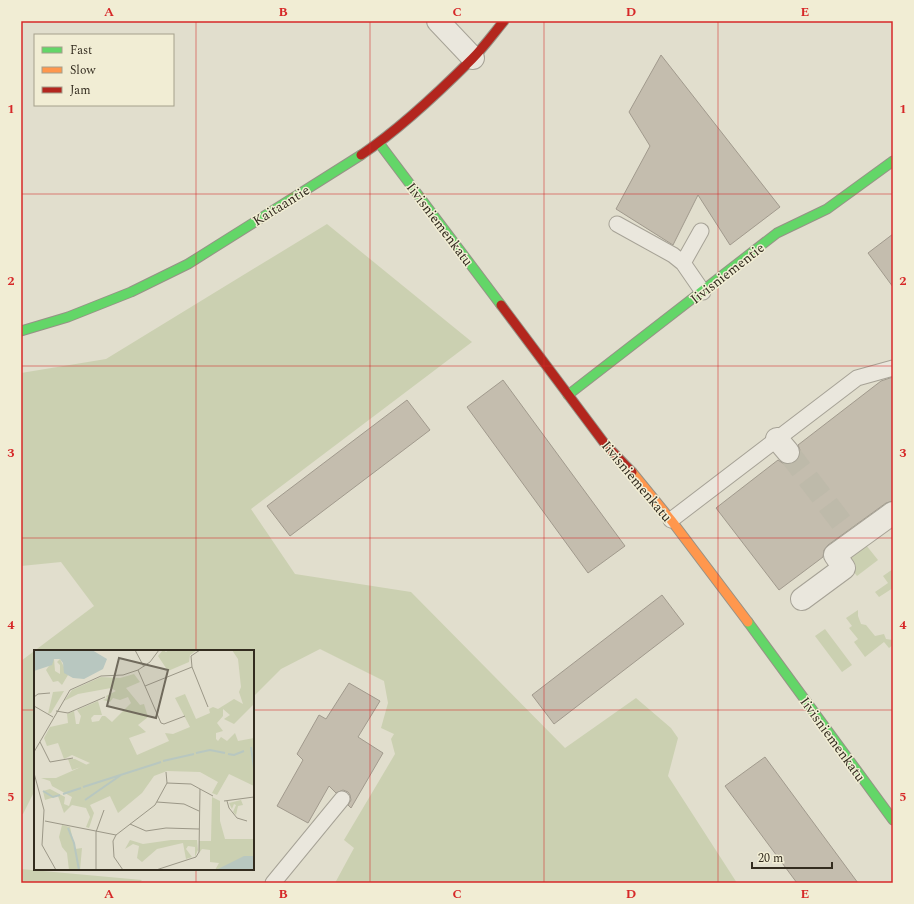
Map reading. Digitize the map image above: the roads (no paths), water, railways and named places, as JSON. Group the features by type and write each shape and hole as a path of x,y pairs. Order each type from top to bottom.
{"street":[{"path":"438,21 473,58"},
{"name":"Kaitaantie","path":"21,331 68,317 131,292 188,264 380,143 429,100 473,58 504,21"},
{"name":"Iivisniemenkatu","path":"380,143 605,444 631,471 671,520 893,820"},
{"name":"Iivisniementie","path":"568,395 703,292 777,233 827,209 893,161"},
{"path":"802,599 844,568 835,555 853,538 893,513"}],"lane":[{"path":"617,224 673,255 683,263 703,292"},
{"path":"683,263 701,231"},
{"path":"671,520 783,446 857,378 893,368"},
{"path":"274,883 342,799"}],"tunnel":[{"path":"788,452 851,535"}]}
